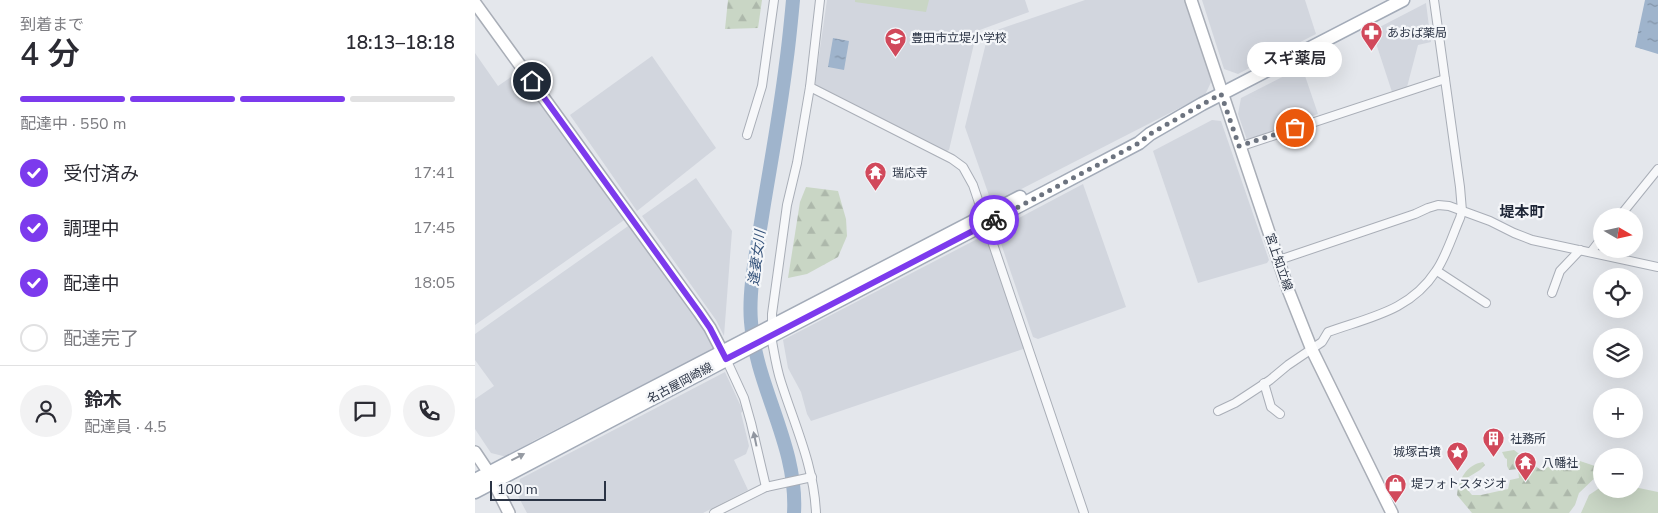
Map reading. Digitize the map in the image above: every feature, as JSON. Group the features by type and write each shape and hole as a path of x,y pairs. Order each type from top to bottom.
{"main road":[{"name":"宮上知立線","path":"1191,0 1221,94 1289,292 1311,350 1392,513"},
{"name":"名古屋岡崎線","path":"475,492 491,477 985,219 1139,143 1150,134 1221,94 1403,0"},
{"path":"475,3 710,328 730,352"},
{"path":"475,452 491,477 509,513"},
{"name":"名古屋岡崎線","path":"475,480 491,477"}],"street":[{"path":"747,135 762,86 774,0"},
{"path":"816,513 810,477 798,429 780,380 770,331 787,205 797,163 810,87 820,0"},
{"path":"1218,411 1235,403 1264,384 1322,342 1328,332 1405,304 1417,294 1437,270 1461,218 1461,212 1460,187 1434,0"},
{"path":"1239,146 1445,79"},
{"path":"810,87 952,159 963,167 973,185 985,219 1084,513"},
{"path":"1627,208 1658,170"},
{"path":"1279,260 1428,208 1449,206 1461,212 1490,220 1513,233 1532,240 1658,267"},
{"path":"1551,293 1561,271 1580,250"},
{"path":"1437,270 1486,303"},
{"path":"730,352 767,487"},
{"path":"1264,384 1271,407 1280,414"},
{"path":"714,513 767,487 810,477"}],"shaded area":[{"name":"豊田市立堤小学校","path":"827,0 1025,0 1029,12 977,31 949,150 945,152 818,88 815,83"},
{"path":"1085,0 1186,0 1212,80 1205,95 992,204 965,127 988,35 991,32"},
{"path":"1202,0 1305,0 1316,34 1238,74 1224,69"},
{"path":"1426,3 1431,42 1418,45 1407,87 1392,92 1372,31"},
{"path":"475,53 498,86 521,70 627,218 475,325"},
{"path":"652,56 716,148 637,211 570,115"},
{"path":"1302,67 1318,114 1247,140 1238,114 1241,98"},
{"path":"1212,120 1221,121 1269,260 1267,263 1198,283 1153,151"},
{"path":"696,178 732,231 724,336 716,320 642,216"},
{"path":"1083,184 1126,307 1038,339 1033,337 997,232 998,229"},
{"path":"631,224 694,313 715,348 533,441 507,457 491,453 475,429 475,399 494,386 475,360 475,334"},
{"path":"983,236 987,237 1024,346 1023,349 811,421 801,392 788,368 783,340"},
{"path":"725,372 743,411 741,413 749,446 746,454 734,460 748,490 703,513 527,513 517,494 520,479"}],"green space":[{"path":"728,0 762,0 758,28 725,29"},
{"path":"855,0 929,0 926,12 855,2"},
{"path":"806,187 838,191 846,219 847,236 838,257 807,274 788,278 800,202"},
{"name":"八幡社","path":"1514,450 1541,470 1571,458 1593,465 1593,480 1579,493 1575,505 1569,513 1472,513 1457,495 1464,474 1472,466 1483,462 1485,465 1467,478 1466,488 1472,495 1508,489 1510,480 1519,478 1518,469 1509,470 1507,459 1502,452"},
{"path":"1643,489 1658,492 1658,513 1581,513 1589,495 1593,492 1593,498 1643,498"}],"water":[{"path":"1645,0 1658,0 1658,54 1635,47"},
{"path":"833,38 849,41 844,70 828,67"}],"waterway":[{"name":"逢妻女川","path":"793,0 781,101 754,266 750,309 754,346 760,370 790,464 794,488 794,513"}],"way so far":[{"path":"994,220 1139,143 1150,134 1221,94 1239,146 1295,128"}],"place":[{"name":"あおば薬局","path":"1371,52"},
{"name":"豊田市立堤小学校","path":"895,57"},
{"name":"スギ薬局","path":"1295,128"},
{"name":"瑞応寺","path":"876,192"},
{"name":"社務所","path":"1494,458"},
{"name":"城塚古墳","path":"1457,471"},
{"name":"八幡社","path":"1526,482"},
{"name":"堤フォトスタジオ","path":"1395,503"}],"district":[{"name":"堤本町","path":"1522,212"}],"route":[{"path":"532,81 699,312 710,328 726,359 994,220"}]}
